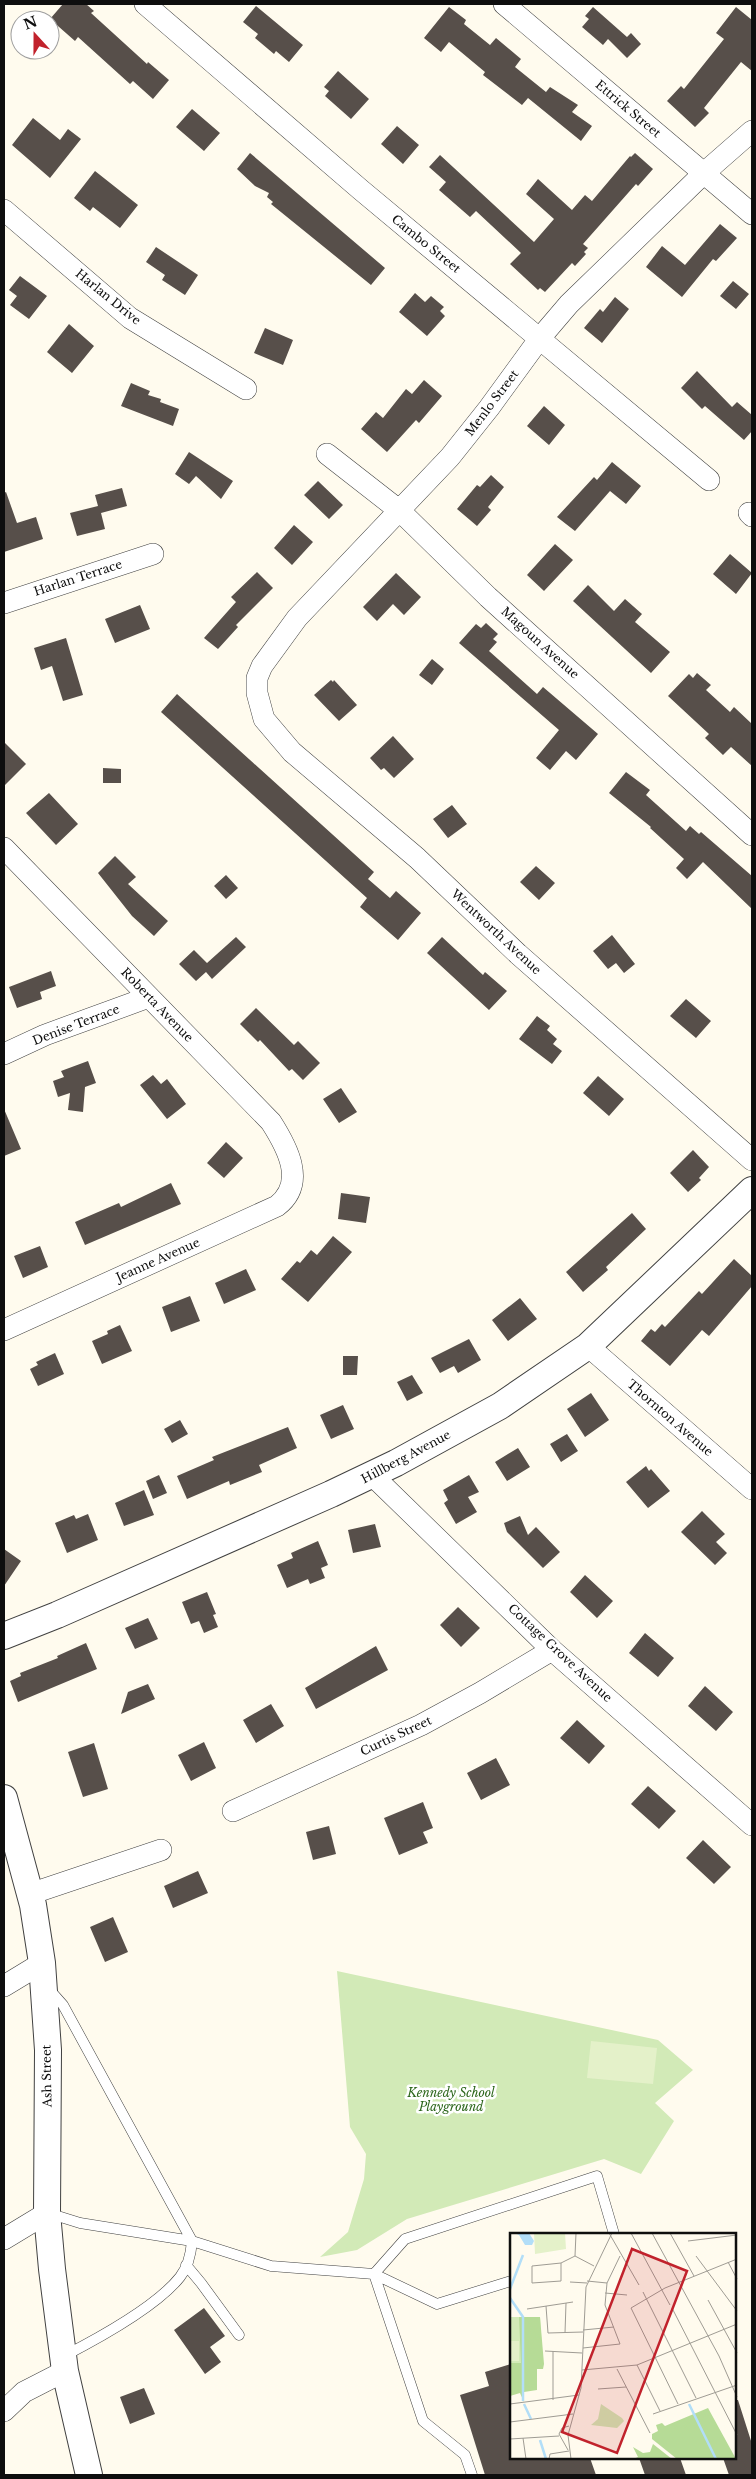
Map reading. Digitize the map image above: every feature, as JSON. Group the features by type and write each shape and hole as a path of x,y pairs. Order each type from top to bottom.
{"street":[{"name":"Cambo Street","path":"145,4 361,190 709,480"},
{"name":"Ettrick Street","path":"504,4 752,214"},
{"name":"Menlo Street","path":"257,693 258,678 262,666 297,618 474,429 540,338 569,304 704,173 752,131"},
{"name":"Harlan Drive","path":"4,210 130,318 246,389"},
{"name":"Magoun Avenue","path":"327,454 400,510 488,596 752,835"},
{"name":"Harlan Terrace","path":"4,603 153,554"},
{"name":"Wentworth Avenue","path":"257,693 264,719 292,752 417,858 518,954 752,1160"},
{"name":"Roberta Avenue","path":"4,848 270,1122 285,1144 292,1173"},
{"name":"Denise Terrace","path":"4,1054 45,1036 149,997"},
{"name":"Jeanne Avenue","path":"4,1330 277,1206 286,1199 292,1173"},
{"name":"Hillberg Avenue","path":"4,1636 81,1605 372,1475 500,1406 588,1346 752,1190"},
{"name":"Thornton Avenue","path":"588,1346 752,1489"},
{"name":"Cottage Grove Avenue","path":"372,1475 552,1650 752,1825"},
{"name":"Curtis Street","path":"234,1811 421,1725 480,1693 552,1650"},
{"name":"Ash Street","path":"4,1798 30,1894 43,1973 48,2050 48,2213 55,2303 64,2364 89,2475"},
{"path":"30,1894 161,1850"},
{"path":"4,1986 43,1973"},
{"path":"4,2239 48,2213"},
{"path":"4,2411 24,2392 64,2364"}],"lane":[{"path":"43,1973 63,2005 192,2241 190,2257 180,2277 155,2299 64,2364"},
{"path":"374,2274 405,2239 597,2176 614,2233"},
{"path":"48,2213 80,2223 192,2241 271,2266 374,2274 437,2304 510,2280"},
{"path":"186,2265 239,2335"},
{"path":"374,2274 423,2422 464,2455 472,2475"}],"green space":[{"name":"Kennedy School Playground","path":"337,1971 658,2040 693,2070 655,2103 674,2121 641,2174 604,2159 407,2219 357,2250 320,2257 348,2232 364,2179 366,2154 350,2127"},
{"path":"591,2041 657,2048 653,2084 587,2078"}],"building":[{"path":"63,4 86,4 94,11 91,13 147,64 148,62 169,80 153,99 133,81 130,84 78,37 75,41 60,28 60,10 58,10"},
{"path":"256,6 303,45 289,62 276,51 274,54 255,38 258,34 243,22"},
{"path":"449,7 466,20 464,24 490,45 496,38 521,59 515,67 546,92 550,87 578,105 572,112 592,126 581,141 528,98 522,105 483,75 485,72 449,42 441,52 424,38"},
{"path":"593,7 627,37 631,33 641,44 627,58 608,39 603,45 582,27 589,19 585,16"},
{"path":"736,7 752,20 752,71 741,62 704,108 709,113 695,127 667,101 681,86 684,89 724,39 716,33"},
{"path":"338,71 369,99 351,119 325,96 329,91 324,87"},
{"path":"192,109 220,133 204,151 176,127"},
{"path":"33,118 60,140 68,129 81,139 50,178 12,145"},
{"path":"397,126 419,145 403,164 381,144"},
{"path":"250,153 385,268 371,285 271,204 273,202 267,197 269,193 255,186 237,169"},
{"path":"635,153 653,169 638,186 636,184 583,244 588,248 584,252 586,254 575,266 572,263 545,292 540,288 538,290 510,264 521,253 476,211 470,217 439,190 446,182 429,167 440,155 534,242 554,219 526,194 538,179 572,210 585,195 592,201 630,156"},
{"path":"95,171 138,205 120,228 93,207 90,211 74,198"},
{"path":"720,224 737,238 716,261 713,259 682,297 646,267 662,246 685,265"},
{"path":"156,247 198,275 185,295 162,280 165,275 146,262"},
{"path":"20,276 47,296 29,319 10,305 17,296 9,290"},
{"path":"733,281 749,294 736,309 720,296"},
{"path":"415,293 425,302 431,296 444,307 440,311 445,316 427,336 399,312"},
{"path":"615,297 629,309 602,343 584,328 600,309 603,312"},
{"path":"69,324 94,346 72,373 47,352"},
{"path":"265,328 293,340 283,365 254,353"},
{"path":"697,371 732,407 737,402 752,415 752,431 744,440 705,406 702,409 681,388"},
{"path":"424,380 442,396 419,423 416,420 387,452 361,429 376,412 383,418 406,389 412,394"},
{"path":"131,383 150,391 148,395 161,399 160,402 179,409 173,426 121,406"},
{"path":"544,406 565,425 549,445 527,426"},
{"path":"189,452 233,481 221,499 196,476 189,484 175,474"},
{"path":"612,462 641,486 626,504 610,491 575,531 557,517 594,477 597,480"},
{"path":"491,475 504,487 488,507 491,510 477,526 457,509 477,485 480,487"},
{"path":"318,481 343,505 329,519 304,495"},
{"path":"122,488 127,506 101,513 105,529 77,536 70,513 98,506 95,495"},
{"path":"6,492 17,523 36,517 43,539 4,552 4,493"},
{"path":"294,525 313,542 292,565 274,548"},
{"path":"555,544 573,560 544,591 527,575"},
{"path":"730,554 752,573 736,594 713,574"},
{"path":"257,572 273,588 236,625 238,627 218,649 204,638 236,602 231,597"},
{"path":"396,573 421,597 404,615 393,604 377,621 363,607"},
{"path":"588,585 614,611 625,599 642,614 635,622 670,652 651,673 573,601"},
{"path":"140,605 150,629 115,643 105,619"},
{"path":"486,623 498,634 493,639 497,642 489,651 537,694 543,687 598,734 576,760 566,751 550,770 536,758 559,730 459,643 476,624 481,628"},
{"path":"66,638 83,695 63,701 52,666 41,670 34,648"},
{"path":"432,659 444,669 432,685 419,675"},
{"path":"697,673 711,685 706,690 730,712 734,707 752,724 752,766 731,747 723,755 705,738 709,734 668,696 689,674 693,678"},
{"path":"331,680 333,682 334,680 357,705 339,721 314,695"},
{"path":"177,694 374,872 368,879 390,898 396,891 421,913 398,940 360,907 367,898 161,712"},
{"path":"393,736 414,759 394,778 384,768 381,770 370,758"},
{"path":"4,742 26,764 4,786"},
{"path":"103,768 121,769 121,783 103,783"},
{"path":"626,772 650,790 646,795 686,831 690,826 699,834 701,832 752,876 752,909 703,862 687,879 676,868 684,859 651,827 609,793"},
{"path":"49,793 78,824 56,845 26,813"},
{"path":"452,805 467,824 448,838 433,819"},
{"path":"115,856 136,877 128,884 168,921 154,936 132,916 98,873"},
{"path":"536,866 555,883 539,900 520,882"},
{"path":"226,875 238,888 226,899 214,886"},
{"path":"612,935 635,964 624,973 616,963 608,969 593,951"},
{"path":"236,937 246,947 212,979 206,972 196,981 179,964 194,950 207,963"},
{"path":"442,937 483,975 485,972 507,991 489,1010 427,953"},
{"path":"51,971 56,986 40,992 42,999 17,1008 9,987"},
{"path":"686,999 711,1021 696,1038 670,1016"},
{"path":"256,1008 294,1045 298,1041 320,1063 303,1080 292,1069 289,1071 260,1040 258,1042 240,1024"},
{"path":"537,1016 550,1026 547,1030 557,1039 553,1044 562,1051 552,1064 519,1039"},
{"path":"88,1061 96,1083 85,1087 83,1112 68,1110 70,1093 58,1097 53,1081 64,1077 61,1071"},
{"path":"153,1075 161,1084 167,1079 186,1104 167,1119 140,1085"},
{"path":"598,1076 624,1099 609,1116 583,1093"},
{"path":"341,1088 357,1112 339,1123 323,1099"},
{"path":"4,1109 21,1149 4,1156"},
{"path":"226,1142 243,1158 224,1178 207,1163"},
{"path":"693,1150 709,1167 699,1178 701,1180 688,1192 670,1173"},
{"path":"171,1183 181,1204 85,1245 75,1222 119,1203 121,1207"},
{"path":"341,1193 370,1197 366,1223 338,1219"},
{"path":"632,1213 646,1229 606,1267 608,1270 583,1292 566,1272"},
{"path":"333,1236 352,1252 308,1302 281,1279 297,1261 300,1263 311,1250 317,1255"},
{"path":"40,1246 48,1267 23,1278 14,1256"},
{"path":"734,1259 752,1276 752,1286 709,1336 702,1330 670,1366 641,1341 651,1329 655,1332 662,1324 665,1327 699,1291 702,1294"},
{"path":"246,1269 256,1290 224,1304 215,1283"},
{"path":"190,1296 200,1321 171,1332 162,1307"},
{"path":"520,1298 537,1319 508,1341 492,1320"},
{"path":"120,1325 132,1351 102,1364 92,1341 108,1334 107,1331"},
{"path":"469,1339 481,1360 458,1373 454,1366 440,1373 431,1358"},
{"path":"55,1353 64,1374 38,1386 30,1369 38,1365 36,1362"},
{"path":"343,1356 358,1356 357,1375 343,1375"},
{"path":"412,1375 423,1393 407,1401 397,1382"},
{"path":"591,1393 609,1420 585,1437 567,1409"},
{"path":"343,1405 354,1429 331,1439 320,1415"},
{"path":"180,1420 188,1434 172,1443 164,1429"},
{"path":"288,1427 297,1448 259,1465 262,1472 230,1485 229,1481 187,1499 177,1476 214,1460 212,1457"},
{"path":"567,1434 578,1451 561,1462 550,1444"},
{"path":"518,1448 530,1467 507,1481 495,1462"},
{"path":"646,1466 649,1471 651,1469 670,1491 648,1508 626,1482"},
{"path":"159,1475 167,1493 153,1499 146,1481"},
{"path":"469,1475 479,1492 468,1497 477,1512 456,1524 444,1503 448,1500 443,1490"},
{"path":"144,1490 154,1515 124,1526 115,1503"},
{"path":"702,1511 725,1534 716,1542 727,1553 715,1565 681,1532"},
{"path":"88,1514 98,1540 67,1553 55,1523 74,1515 76,1519"},
{"path":"520,1516 528,1535 536,1527 560,1552 543,1568 507,1532 504,1523"},
{"path":"375,1524 381,1547 353,1553 348,1530"},
{"path":"318,1541 328,1565 321,1568 325,1578 310,1584 308,1579 287,1588 277,1565 293,1558 291,1553"},
{"path":"4,1549 21,1561 4,1586"},
{"path":"585,1575 613,1601 597,1618 570,1592"},
{"path":"207,1592 216,1614 213,1615 218,1627 204,1633 199,1621 191,1624 182,1602"},
{"path":"458,1607 480,1628 461,1647 440,1625"},
{"path":"148,1618 158,1639 135,1649 125,1628"},
{"path":"645,1633 674,1658 658,1677 629,1653"},
{"path":"86,1643 97,1669 18,1702 10,1681 21,1676 20,1673 58,1658 57,1656"},
{"path":"376,1646 388,1670 316,1709 305,1688"},
{"path":"148,1684 155,1699 121,1714 128,1692"},
{"path":"705,1686 733,1712 716,1731 688,1706"},
{"path":"271,1704 284,1726 256,1743 243,1720"},
{"path":"577,1720 605,1746 589,1764 560,1738"},
{"path":"204,1742 216,1768 191,1781 178,1755"},
{"path":"94,1743 108,1789 83,1797 68,1752"},
{"path":"496,1758 510,1785 481,1800 467,1773"},
{"path":"648,1786 676,1811 659,1829 631,1804"},
{"path":"423,1802 433,1828 423,1832 428,1843 399,1855 384,1818"},
{"path":"329,1826 336,1854 313,1860 306,1832"},
{"path":"703,1840 731,1867 714,1884 686,1858"},
{"path":"198,1871 208,1893 173,1908 164,1886"},
{"path":"113,1917 128,1952 105,1962 90,1927"},
{"path":"204,2308 225,2336 210,2347 221,2362 205,2374 174,2330"},
{"path":"510,2364 510,2459 590,2459 596,2475 485,2475 460,2395 489,2386 485,2372"},
{"path":"144,2388 155,2414 130,2424 120,2397"},
{"path":"736,2400 738,2400 752,2444 752,2475 729,2475 723,2459 736,2459"},
{"path":"639,2459 680,2459 686,2475 645,2475"}]}
